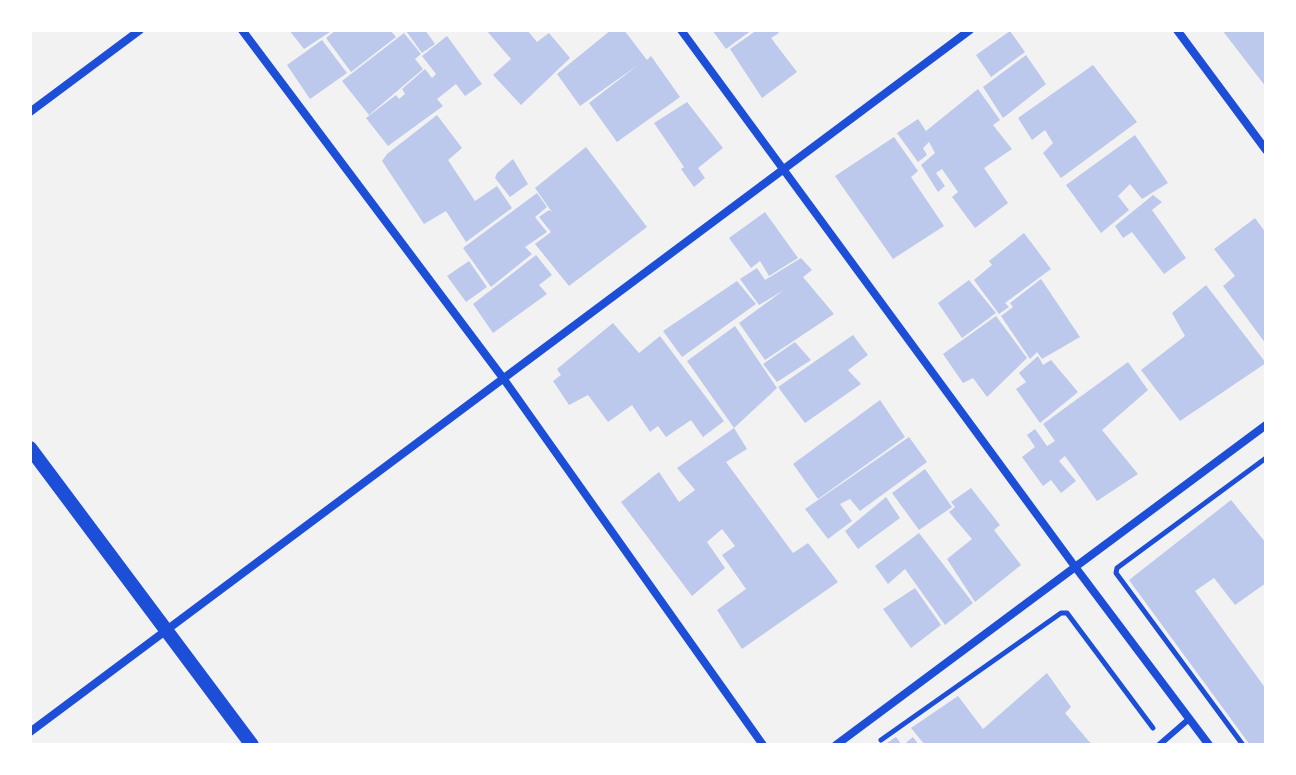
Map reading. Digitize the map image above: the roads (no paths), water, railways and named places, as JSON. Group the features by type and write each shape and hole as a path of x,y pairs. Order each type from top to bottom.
{"street":[{"path":"30,112 140,30"},
{"path":"242,30 503,378 763,745"},
{"path":"681,30 1209,745"},
{"path":"30,732 970,30"},
{"path":"1177,30 1266,150"},
{"path":"836,745 1266,425"},
{"path":"30,448 252,745"}],"lane":[{"path":"1161,743 1189,719"}]}
